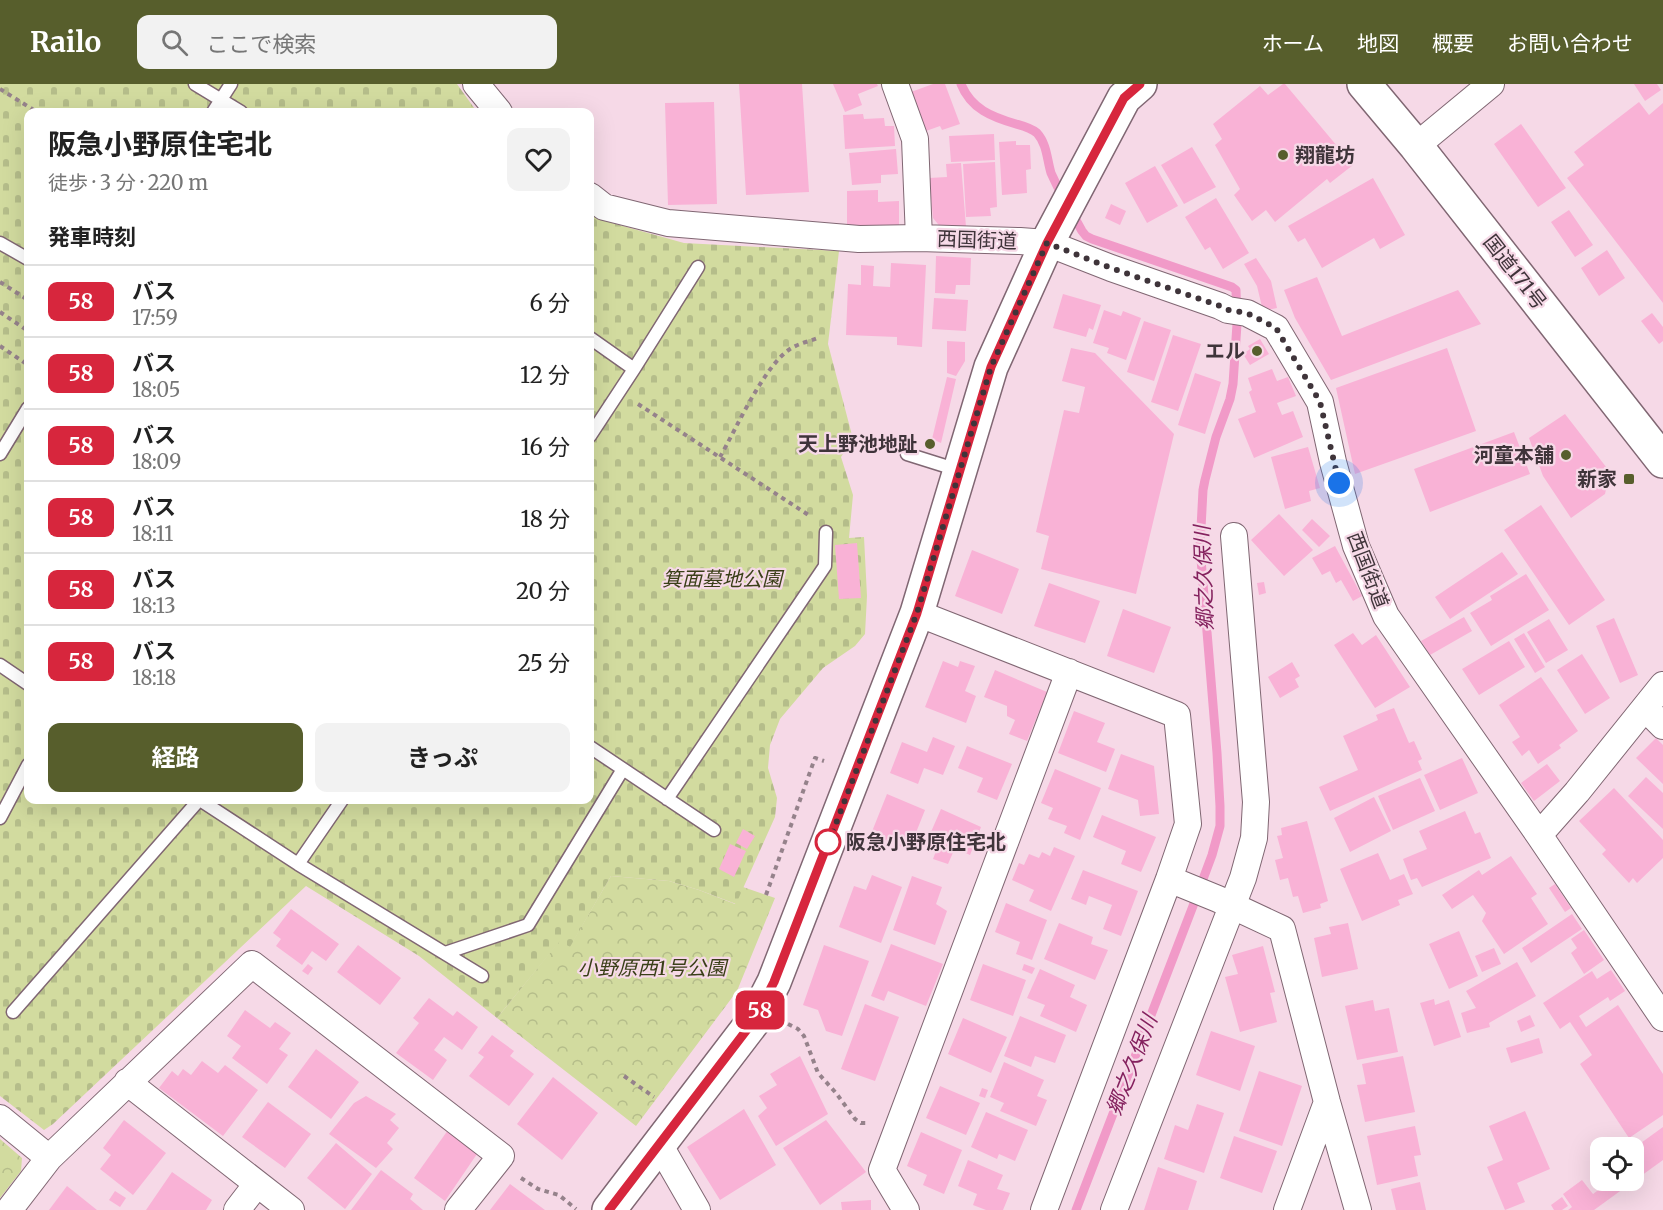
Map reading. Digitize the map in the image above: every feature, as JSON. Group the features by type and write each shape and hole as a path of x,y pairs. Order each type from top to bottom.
{"main road":[{"path":"609,1210 755,1019 774,982 917,613 991,367 1061,218 1124,98 1140,84"},
{"name":"国道171号","path":"1364,84 1416,146 1663,461"}],"street":[{"path":"476,84 496,108"},
{"path":"894,84 915,139 919,238"},
{"path":"1416,146 1491,84"},
{"name":"西国街道","path":"594,199 604,207 668,223 859,239 1020,241 1061,218 1113,263 1276,328 1320,402 1333,462 1356,546 1386,616 1663,1018"},
{"path":"1114,1210 1225,902 1243,878 1255,829 1256,802 1234,536"},
{"path":"917,613 1177,715 1188,824 1175,881 1044,1210"},
{"path":"906,1210 882,1170 1069,672"},
{"path":"1539,835 1577,792 1663,685"},
{"path":"1645,708 1663,726"},
{"path":"1175,881 1282,929 1358,1210"},
{"path":"9,1210 49,1158 252,964 501,1156 459,1210"},
{"path":"128,1082 291,1210"},
{"path":"1287,1210 1327,1102"},
{"path":"0,1118 49,1158"},
{"path":"659,1144 697,1210"},
{"path":"237,1210 257,1184"}],"lane":[{"path":"195,84 234,108"},
{"path":"216,108 231,84"},
{"path":"0,243 24,257"},
{"path":"594,430 698,267"},
{"path":"594,341 634,369"},
{"path":"0,454 24,415"},
{"path":"907,454 959,470"},
{"path":"667,799 825,566 826,532"},
{"path":"0,665 24,681"},
{"path":"594,750 714,830"},
{"path":"445,953 528,925 623,769"},
{"path":"0,818 24,773"},
{"path":"13,1012 196,804"},
{"path":"206,804 298,864 482,975"},
{"path":"298,864 339,804"}],"path":[{"path":"0,89 31,108"},
{"path":"0,282 24,297"},
{"path":"0,312 24,328"},
{"path":"720,458 761,384 777,362 791,349 820,337"},
{"path":"0,346 24,362"},
{"path":"619,392 827,527 826,532"},
{"path":"766,895 815,758"},
{"path":"784,1022 798,1029 804,1036 818,1073 855,1119 861,1123 884,1124 897,1129"},
{"path":"624,1076 662,1103"},
{"path":"501,1156 508,1170 538,1189 559,1195 577,1210"}],"green space":[{"name":"箕面墓地公園","path":"0,84 457,84 474,108 24,108 24,804 594,804 594,214 605,221 684,243 839,251 828,344 853,439 841,457 853,495 849,538 864,537 867,596 865,634 855,646 823,668 780,719 770,745 768,768 777,798 775,817 736,904 669,881 611,876 570,947 560,941 497,1018 419,956 306,886 53,1124 44,1130 0,1096"},
{"name":"小野原西1号公園","path":"611,876 669,881 735,904 743,887 775,898 737,991 636,1126 497,1018 560,940 570,946"},
{"path":"0,1139 22,1158 21,1171 0,1198"}],"building":[{"path":"739,84 802,84 809,192 746,195"},
{"path":"833,84 877,84 878,86 858,94 862,105 845,112"},
{"path":"933,84 945,84 960,124 942,130 940,126 926,131 911,92"},
{"name":"翔龍坊","path":"1283,84 1353,165 1330,183 1327,179 1275,222 1266,210 1252,221 1234,195 1240,189 1215,145 1222,139 1213,124 1260,86 1268,95"},
{"path":"1634,84 1657,84 1661,90 1645,101"},
{"path":"714,102 717,204 668,205 665,103"},
{"path":"1639,102 1649,115 1663,103 1663,303 1567,178 1584,165 1574,152"},
{"path":"863,114 864,119 884,118 885,126 894,126 895,146 845,149 843,115"},
{"path":"1521,124 1566,188 1538,207 1494,144"},
{"path":"994,134 995,160 951,162 949,136"},
{"path":"1016,141 1016,145 1030,145 1031,169 1026,170 1027,193 1002,195 999,142"},
{"path":"1192,147 1216,187 1184,204 1161,165"},
{"path":"896,149 898,174 881,175 881,183 852,185 849,153"},
{"path":"995,162 997,207 990,208 991,216 966,217 963,164"},
{"path":"961,163 966,227 942,229 933,218 929,178 947,177 946,164"},
{"path":"1155,166 1178,206 1147,223 1125,183"},
{"path":"1373,178 1405,235 1380,249 1374,238 1322,268 1305,238 1298,242 1288,226"},
{"path":"878,190 878,202 899,201 899,227 847,227 847,191"},
{"path":"1216,198 1249,253 1223,269 1210,247 1205,250 1185,217"},
{"path":"1111,204 1126,211 1120,225 1105,218"},
{"path":"1569,210 1593,245 1575,257 1551,222"},
{"path":"1607,250 1625,278 1599,296 1581,268"},
{"path":"936,256 971,258 970,285 956,285 955,294 935,293"},
{"path":"1256,258 1271,281 1277,308 1263,311 1257,286 1244,264"},
{"path":"891,263 926,265 922,347 897,345 897,337 846,335 848,284 861,285 861,265 874,266 873,286 890,287"},
{"path":"1317,277 1342,336 1458,290 1481,324 1331,380 1295,318 1284,290"},
{"path":"1063,294 1101,305 1093,330 1089,328 1086,337 1053,328"},
{"path":"934,298 968,300 966,331 932,329"},
{"path":"1104,310 1121,316 1123,311 1141,318 1126,360 1107,353 1109,348 1093,343"},
{"path":"1652,313 1663,327 1663,341 1659,344 1641,321"},
{"path":"1144,321 1171,330 1154,381 1127,372"},
{"path":"1173,335 1201,344 1178,411 1151,402"},
{"name":"エル","path":"1260,339 1269,354 1250,365 1243,354 1250,349 1248,346"},
{"path":"947,341 965,342 965,361 956,376 947,373"},
{"path":"1071,348 1095,353 1174,434 1136,594 1041,569 1049,536 1036,532 1064,410 1079,413 1085,387 1062,381"},
{"path":"1447,348 1476,431 1355,474 1336,388"},
{"path":"1272,369 1277,381 1288,377 1296,396 1277,403 1282,415 1293,411 1303,437 1254,458 1238,419 1256,412 1249,392 1252,390 1248,378"},
{"path":"1195,373 1221,382 1205,434 1178,425"},
{"path":"947,377 956,379 941,443 932,439"},
{"name":"河童本舗","path":"1565,414 1610,472 1605,494 1571,518 1543,476 1529,438"},
{"path":"1514,432 1530,474 1430,512 1414,469"},
{"path":"1308,447 1320,488 1309,491 1311,501 1285,509 1271,457"},
{"path":"1541,505 1605,600 1569,625 1504,530"},
{"path":"1279,514 1313,550 1284,576 1251,540"},
{"path":"1312,519 1330,536 1319,547 1302,530"},
{"path":"857,543 861,598 839,599 835,545"},
{"path":"1335,546 1362,596 1353,601 1341,580 1336,583 1330,571 1322,575 1312,558"},
{"path":"972,550 1019,569 1002,614 955,596"},
{"path":"1502,552 1518,574 1450,619 1435,597"},
{"path":"1526,574 1549,610 1491,646 1470,613 1492,600 1490,596"},
{"path":"1264,582 1266,593 1259,595 1257,583"},
{"path":"1049,583 1100,601 1085,643 1034,626"},
{"path":"1123,609 1171,627 1154,673 1107,656"},
{"path":"1464,617 1472,631 1430,655 1421,641"},
{"path":"1614,618 1638,675 1620,683 1596,626"},
{"path":"1549,619 1568,650 1546,663 1527,632"},
{"path":"1353,633 1362,645 1376,635 1410,687 1375,708 1334,645"},
{"path":"1524,633 1545,667 1535,673 1514,639"},
{"path":"1509,641 1525,667 1479,695 1462,669"},
{"path":"1582,654 1610,698 1585,714 1557,670"},
{"path":"943,661 958,667 960,661 975,666 965,691 976,696 966,723 925,707"},
{"path":"1292,662 1300,676 1295,679 1299,687 1280,698 1268,677"},
{"path":"995,670 1047,692 1027,741 1009,734 1015,720 1007,716 1007,706 984,697"},
{"path":"1541,677 1578,731 1559,745 1561,748 1538,764 1529,750 1522,756 1512,742 1520,737 1499,705"},
{"path":"1394,708 1409,743 1414,741 1422,759 1418,761 1422,770 1330,811 1319,787 1358,770 1343,736 1378,720 1376,715"},
{"path":"1074,711 1105,723 1097,742 1115,749 1106,772 1058,753"},
{"path":"933,737 955,746 943,775 924,768 918,784 890,773 902,742 927,752"},
{"path":"1656,738 1663,745 1663,784 1636,758"},
{"path":"967,746 1012,764 997,800 977,792 983,778 958,768"},
{"path":"1121,754 1154,766 1159,814 1140,816 1138,800 1108,789"},
{"path":"1462,758 1478,793 1440,810 1424,775"},
{"path":"1547,764 1560,781 1534,801 1521,783"},
{"path":"1055,769 1101,788 1080,840 1064,833 1067,826 1048,819 1053,808 1041,803"},
{"path":"1646,777 1663,793 1663,829 1628,796"},
{"path":"1420,778 1435,811 1393,830 1378,796"},
{"path":"1614,788 1663,840 1663,858 1637,883 1633,878 1629,883 1602,854 1606,850 1579,821"},
{"path":"887,794 925,810 909,850 871,834"},
{"path":"1374,797 1391,831 1350,852 1334,818"},
{"path":"941,809 981,827 970,855 955,848 948,864 933,859 938,846 927,841"},
{"path":"1465,811 1475,834 1480,832 1491,858 1422,887 1417,878 1411,880 1403,859 1427,849 1419,831"},
{"path":"1102,815 1156,837 1141,872 1121,864 1126,851 1093,837"},
{"path":"1307,821 1328,901 1320,904 1321,908 1303,913 1298,896 1293,897 1288,878 1280,880 1275,860 1283,858 1277,836 1282,835 1281,828"},
{"path":"743,829 755,836 747,849 736,843"},
{"path":"730,844 746,851 734,877 719,869"},
{"path":"1054,847 1075,856 1051,911 1029,901 1034,890 1012,880 1019,863 1024,865 1029,854 1039,858 1042,852 1050,856"},
{"path":"1378,853 1390,880 1404,874 1413,894 1398,900 1400,905 1362,921 1340,869"},
{"path":"1511,856 1537,894 1531,898 1548,924 1504,954 1482,921 1486,913 1473,895 1452,909 1442,895 1479,870 1482,875"},
{"path":"1083,870 1138,891 1121,936 1103,929 1112,905 1089,896 1086,905 1071,899"},
{"path":"872,875 902,887 881,943 839,927 854,886 866,890"},
{"path":"912,876 942,887 936,904 947,911 935,945 893,930"},
{"path":"1555,884 1571,908 1565,912 1549,888"},
{"path":"1006,903 1047,920 1032,960 1016,954 1020,942 995,932"},
{"path":"291,909 339,944 326,961 312,951 302,965 276,946 281,939 273,933"},
{"path":"1572,914 1582,929 1531,963 1522,948"},
{"path":"1059,923 1093,937 1091,944 1108,950 1095,980 1044,959"},
{"path":"1348,923 1358,969 1322,977 1314,938 1331,934 1329,927"},
{"path":"1584,930 1604,960 1584,974 1571,953 1577,948 1571,939"},
{"path":"1459,931 1478,976 1449,989 1429,944"},
{"path":"891,944 943,964 926,1006 888,991 884,1001 871,996"},
{"path":"358,945 401,978 380,1005 337,972"},
{"path":"824,945 869,961 842,1036 826,1031 818,1010 803,1005"},
{"path":"1263,946 1275,992 1270,993 1277,1022 1240,1032 1225,977 1238,974 1232,955"},
{"path":"1494,948 1501,964 1482,972 1475,956"},
{"path":"1517,962 1536,996 1489,1023 1490,1027 1467,1033 1461,1013 1476,1008 1466,991"},
{"path":"308,964 313,968 308,975 302,971"},
{"path":"983,964 1026,980 1013,1016 970,1000"},
{"path":"1024,964 1035,968 1032,974 1022,970"},
{"path":"1040,969 1075,985 1070,997 1087,1005 1076,1032 1040,1016 1045,1005 1027,998"},
{"path":"1611,970 1625,991 1610,1001 1608,997 1579,1016 1586,1027 1618,1005 1663,1074 1663,1115 1630,1137 1580,1064 1592,1055 1570,1022 1560,1029 1543,1003 1592,971 1597,979"},
{"path":"429,998 453,1016 457,1011 478,1027 462,1050 444,1037 434,1050 447,1060 433,1080 396,1053 419,1023 413,1018"},
{"path":"1434,999 1435,1005 1449,1000 1461,1037 1434,1046 1420,1003"},
{"path":"1373,1000 1375,1011 1389,1008 1398,1052 1357,1060 1345,1006"},
{"path":"865,1004 899,1017 875,1081 841,1069"},
{"path":"245,1010 270,1028 275,1022 291,1033 279,1049 288,1055 267,1084 232,1058 241,1046 227,1036"},
{"path":"1530,1015 1535,1026 1521,1032 1517,1021"},
{"path":"1020,1016 1066,1035 1055,1063 1035,1056 1031,1067 1004,1056"},
{"path":"963,1018 1007,1037 991,1073 948,1054"},
{"path":"1211,1031 1255,1046 1240,1091 1196,1075"},
{"path":"492,1035 514,1051 510,1056 534,1074 509,1106 469,1076 484,1057 478,1053"},
{"path":"1539,1038 1543,1053 1511,1063 1506,1048"},
{"path":"316,1049 359,1082 331,1119 288,1087"},
{"path":"800,1056 828,1114 776,1146 758,1116 767,1108 759,1096 777,1085 770,1074"},
{"path":"1403,1056 1415,1112 1365,1122 1357,1085 1366,1084 1362,1064"},
{"path":"202,1061 218,1073 225,1065 258,1090 223,1136 159,1088 172,1071 178,1076 183,1069 191,1075"},
{"path":"1004,1062 1044,1080 1037,1096 1047,1100 1036,1126 1000,1111 1004,1103 990,1097"},
{"path":"1259,1071 1302,1086 1282,1146 1239,1131"},
{"path":"553,1077 598,1113 562,1160 517,1124"},
{"path":"940,1086 980,1103 966,1135 926,1118"},
{"path":"982,1088 988,1090 985,1098 979,1096"},
{"path":"366,1096 396,1114 390,1120 399,1128 387,1143 393,1149 376,1168 329,1134 354,1103"},
{"path":"268,1102 311,1134 285,1168 242,1137"},
{"path":"1197,1104 1224,1113 1204,1173 1164,1159 1175,1125 1188,1130"},
{"path":"744,1109 776,1165 720,1200 687,1147"},
{"path":"1525,1111 1550,1169 1517,1183 1525,1202 1505,1210 1487,1167 1503,1160 1489,1126"},
{"path":"986,1112 1028,1130 1015,1161 999,1154 997,1159 971,1147"},
{"path":"124,1120 166,1153 133,1195 100,1169 111,1155 103,1148"},
{"path":"826,1120 866,1172 820,1205 783,1148"},
{"path":"1415,1126 1421,1155 1414,1156 1418,1176 1377,1185 1367,1136"},
{"path":"1663,1127 1663,1160 1644,1174 1644,1141"},
{"path":"448,1130 479,1151 445,1201 414,1178"},
{"path":"921,1132 962,1150 944,1194 923,1185 927,1175 907,1166"},
{"path":"1234,1136 1277,1151 1262,1193 1220,1178"},
{"path":"336,1143 372,1174 345,1209 307,1178"},
{"path":"968,1160 1003,1175 997,1189 1010,1193 1003,1210 986,1210 973,1205 977,1194 958,1186"},
{"path":"1158,1167 1197,1181 1188,1210 1144,1210"},
{"path":"381,1170 413,1194 410,1199 423,1210 351,1210"},
{"path":"172,1172 212,1200 206,1210 146,1210"},
{"path":"1582,1180 1593,1194 1597,1191 1620,1191 1594,1210 1568,1210 1572,1207 1563,1194"},
{"path":"1420,1182 1426,1210 1396,1210 1391,1189"},
{"path":"510,1184 545,1210 490,1210"},
{"path":"67,1186 97,1210 49,1210"},
{"path":"115,1191 126,1198 120,1207 109,1200"},
{"path":"1562,1197 1568,1206 1562,1210 1554,1210 1551,1205"},
{"path":"871,1200 871,1210 842,1210 841,1202"}],"waterway":[{"name":"郷之久保川","path":"961,84 970,100 983,111 1030,128 1037,133 1045,147 1051,173 1064,199"},
{"name":"郷之久保川","path":"1072,213 1082,231 1092,239 1232,287 1236,290 1237,324 1230,399 1216,437 1203,490 1200,547 1217,753 1220,826 1193,906 1076,1210"}],"bus line":[{"name":"58","path":"609,1210 755,1019 774,982 917,613 991,367 1047,243 1124,98 1140,84"}],"place":[{"name":"翔龍坊","path":"1283,155"},
{"name":"エル","path":"1257,351"},
{"name":"天上野池地趾","path":"930,444"},
{"name":"河童本舗","path":"1566,455"},
{"name":"新家","path":"1629,479"},
{"name":"阪急小野原住宅北","path":"828,842"}],"route":[{"path":"828,842 825,852 917,613 991,367 1047,243 1228,310 1247,313 1276,328 1320,402 1339,483"}]}
